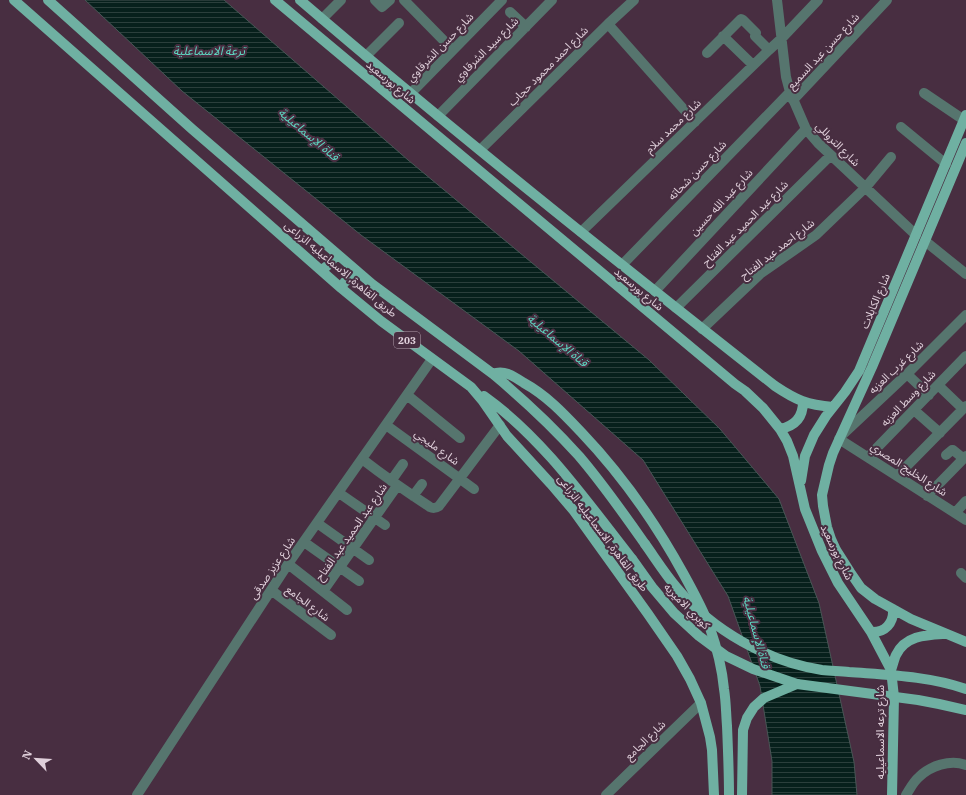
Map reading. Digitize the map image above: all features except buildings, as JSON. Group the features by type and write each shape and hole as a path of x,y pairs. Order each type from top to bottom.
{"main road":[{"name":"طريق القاهرة, الاسماعيليه الزراعى","path":"14,0 341,288 432,359 471,387 507,436 574,511 666,640 690,679 701,703 710,737 714,795"},
{"name":"طريق القاهرة, الاسماعيليه الزراعى","path":"48,0 192,129 372,284 493,374"},
{"name":"شارع بورسعيد","path":"274,0 754,399 768,413 787,441 793,456 805,509 829,567 871,632 891,670"},
{"name":"شارع بورسعيد","path":"300,0 438,116 775,386 791,397 803,402 833,408"},
{"name":"شارع الكابلات","path":"801,490 803,467 809,445 819,425 846,392 859,371 965,118"},
{"name":"شارع الكابلات","path":"840,437 872,367 966,143"},
{"path":"321,270 329,265 336,253"},
{"path":"341,288 348,278 359,272"},
{"path":"493,374 499,372 508,374 532,387 559,408 620,477 632,493 660,533 693,591 709,626 718,654 724,689 729,758 729,795"},
{"name":"كوبري الاميريه","path":"493,374 544,420 578,456 610,494 677,588 695,607 717,626 745,644 773,657 797,665 822,670 899,675 941,682 966,689"},
{"name":"كوبري الاميريه","path":"471,387 510,416 553,459 674,613 699,636 726,656 753,668 797,684 918,700 966,710"},
{"path":"780,429 791,426 799,418 802,413 803,402"},
{"path":"840,437 829,465 822,495 827,527 839,556 861,588 875,599 917,621 966,642"},
{"path":"871,632 878,632 889,625 892,618 893,609"},
{"path":"891,670 897,653 909,640 926,634 948,634"},
{"name":"شارع ترعه الاسماعيليه","path":"891,670 894,697 892,795"},
{"path":"742,795 742,743 743,730 747,718 754,707 764,698 797,684"}],"street":[{"path":"322,19 341,0"},
{"path":"375,0 382,7 390,0"},
{"path":"404,0 453,50"},
{"name":"شارع حسن الشرقاوي","path":"411,93 502,0"},
{"name":"شارع سيد الشرقاوي","path":"438,116 552,0"},
{"name":"شارع احمد محمود حجاب","path":"480,150 634,0"},
{"name":"شارع التروللي","path":"777,0 786,77 791,96 806,129 818,143 916,235"},
{"name":"شارع محمد سلام","path":"581,232 782,38 818,0"},
{"name":"شارع حسن عبد السميع","path":"791,96 887,0"},
{"path":"510,12 526,27"},
{"path":"706,53 741,19 756,33 755,36 769,50"},
{"path":"366,56 399,23"},
{"path":"608,24 694,122"},
{"path":"723,36 753,65"},
{"path":"924,93 965,118"},
{"name":"شارع حسن شحاته","path":"622,264 791,96"},
{"path":"901,127 946,164"},
{"name":"شارع عبد الله حسين","path":"655,291 806,129"},
{"name":"شارع عبد الحميد عبد الفتاح","path":"676,308 831,154"},
{"name":"شارع احمد عبد الفتاح","path":"702,329 760,274 816,235 866,187 891,157"},
{"path":"925,241 964,268"},
{"name":"شارع غرب العزبه","path":"840,437 907,374 966,315"},
{"name":"شارع وسط العزبه","path":"868,457 966,356"},
{"name":"شارع عزيز صدقى","path":"137,795 288,564 432,359"},
{"path":"907,374 929,395"},
{"path":"897,476 965,407 938,385"},
{"path":"408,395 460,438"},
{"path":"914,410 940,433"},
{"name":"شارع مليجي","path":"386,425 474,489"},
{"path":"362,459 413,496 433,508 436,508 500,426"},
{"name":"شارع الخليج المصري","path":"840,437 927,496 966,520"},
{"path":"927,496 965,458 953,450 946,455"},
{"name":"شارع عبد الحميد عبد الفتاح","path":"323,592 375,518 403,464"},
{"path":"413,496 422,484"},
{"path":"339,493 385,525"},
{"path":"955,513 966,501"},
{"path":"317,523 368,560"},
{"path":"304,542 359,581"},
{"path":"288,564 347,610"},
{"name":"شارع الجامع","path":"271,590 331,635"},
{"name":"شارع الجامع","path":"606,795 701,703"},
{"path":"906,795 913,783 920,776 935,766 953,763 966,765"}],"water":[{"name":"ترعة الاسماعلية","path":"85,0 224,0 408,160 649,360 720,429 779,499 819,603 854,762 857,795 772,795 772,761 760,686 728,596 643,460 519,351 361,235 182,91"}],"water label":[{"name":"قناة الإسماعيلية","path":"309,134"},
{"name":"قناة الإسماعيلية","path":"558,340"},
{"name":"قناة الإسماعيلية","path":"757,632"}]}
